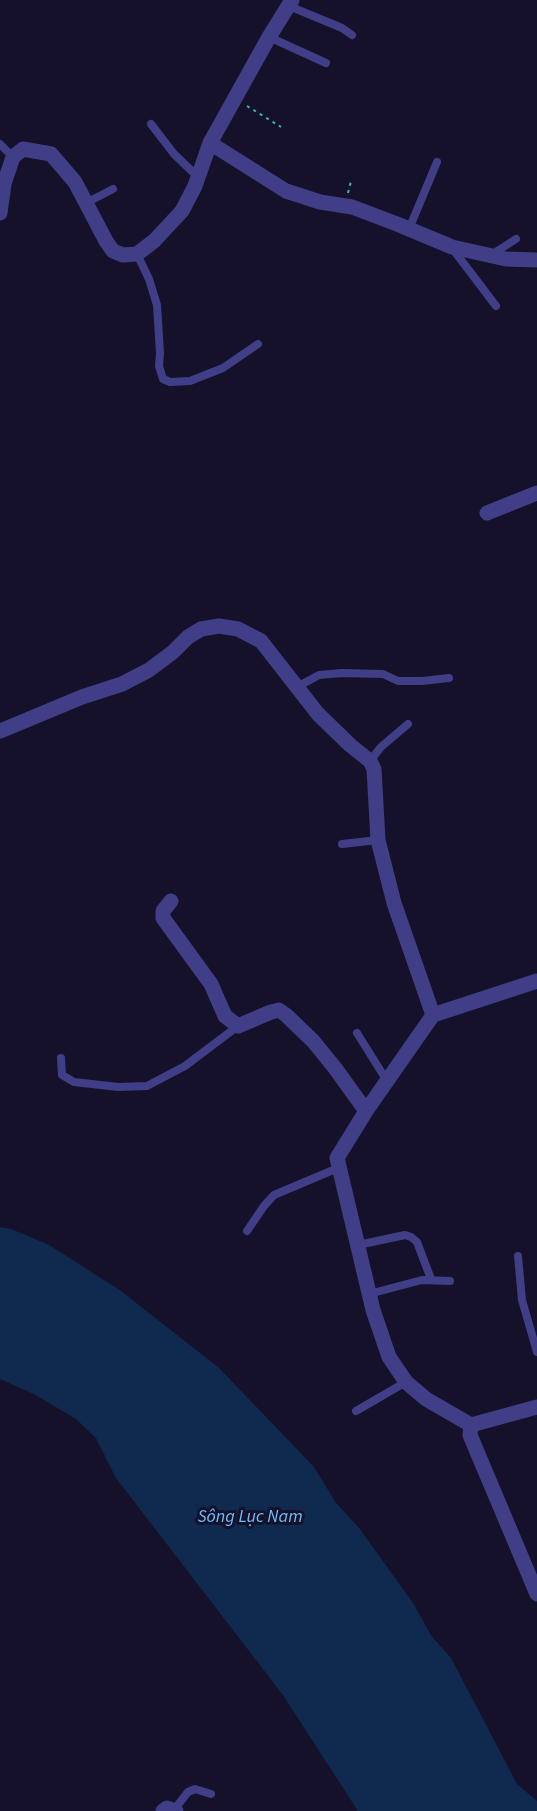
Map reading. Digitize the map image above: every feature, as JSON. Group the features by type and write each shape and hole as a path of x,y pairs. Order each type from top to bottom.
{"street":[{"path":"0,213 4,184 13,157 23,149 51,154 75,182 113,251 123,255 137,254 154,241 182,211 199,178 210,143 269,37 291,3"},
{"path":"210,143 286,191 320,202 352,207 452,247 506,259 537,260"},
{"path":"487,513 537,493"},
{"path":"0,731 73,700 122,684 149,670 201,629 219,626 238,629 261,641 318,714 370,761 376,783 378,840 394,903 433,1015"},
{"path":"171,902 164,911 163,918 210,984 225,1016 238,1026 271,1012 279,1011 286,1015 336,1068 366,1111"},
{"path":"537,981 433,1015 366,1111 337,1158 373,1310 389,1357 406,1382 426,1398 471,1425 537,1407"},
{"path":"471,1425 470,1435 537,1594"}],"lane":[{"path":"291,3 352,35"},
{"path":"269,37 326,63"},
{"path":"151,124 174,154 199,178"},
{"path":"0,144 13,157"},
{"path":"409,229 437,162"},
{"path":"86,203 113,189"},
{"path":"490,256 516,239"},
{"path":"452,247 496,306"},
{"path":"137,254 149,279 157,305 159,366 163,379 170,382 190,381 223,368 258,344"},
{"path":"297,687 319,675 342,673 382,674 398,681 449,678"},
{"path":"370,761 381,747 408,724"},
{"path":"342,844 378,840"},
{"path":"61,1058 62,1075 74,1082 117,1088 147,1086 185,1066 238,1026"},
{"path":"357,1033 388,1082"},
{"path":"247,1231 274,1195 338,1168"},
{"path":"358,1245 405,1235 411,1237 417,1242 431,1279"},
{"path":"518,1256 522,1300 537,1352"},
{"path":"369,1294 431,1279 450,1281"},
{"path":"357,1411 406,1382"},
{"path":"171,1810 188,1792 195,1789 211,1794"}],"path":[{"path":"234,98 281,127"}],"water":[{"name":"Sông Lục Nam","path":"0,1227 11,1229 49,1245 121,1291 219,1368 314,1467 336,1503 359,1528 413,1603 432,1637 451,1658 517,1784 537,1801 537,1811 358,1811 283,1695 116,1478 96,1438 76,1419 34,1394 0,1379"}]}
